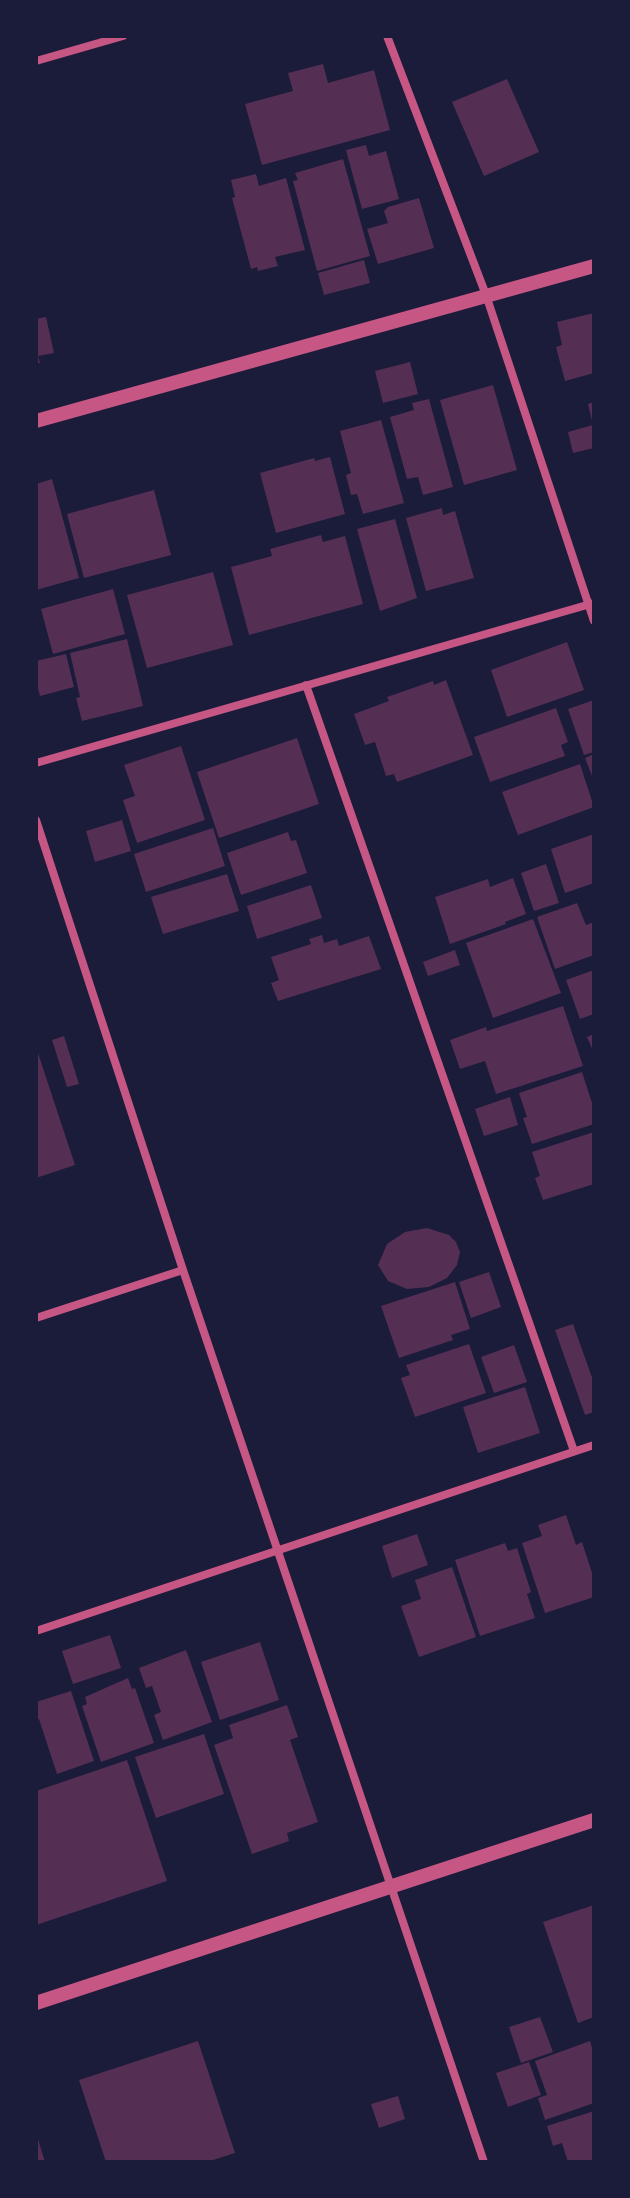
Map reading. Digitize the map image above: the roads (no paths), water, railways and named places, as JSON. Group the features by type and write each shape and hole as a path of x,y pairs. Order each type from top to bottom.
{"street":[{"path":"36,61 123,36"},
{"path":"387,36 486,295 591,604 594,621"},
{"path":"36,421 594,266"},
{"path":"36,763 591,604"},
{"path":"306,685 574,1451"},
{"path":"36,820 183,1270 484,2162"},
{"path":"36,1318 183,1270"},
{"path":"36,1631 594,1445"},
{"path":"36,2003 594,1820"}]}
